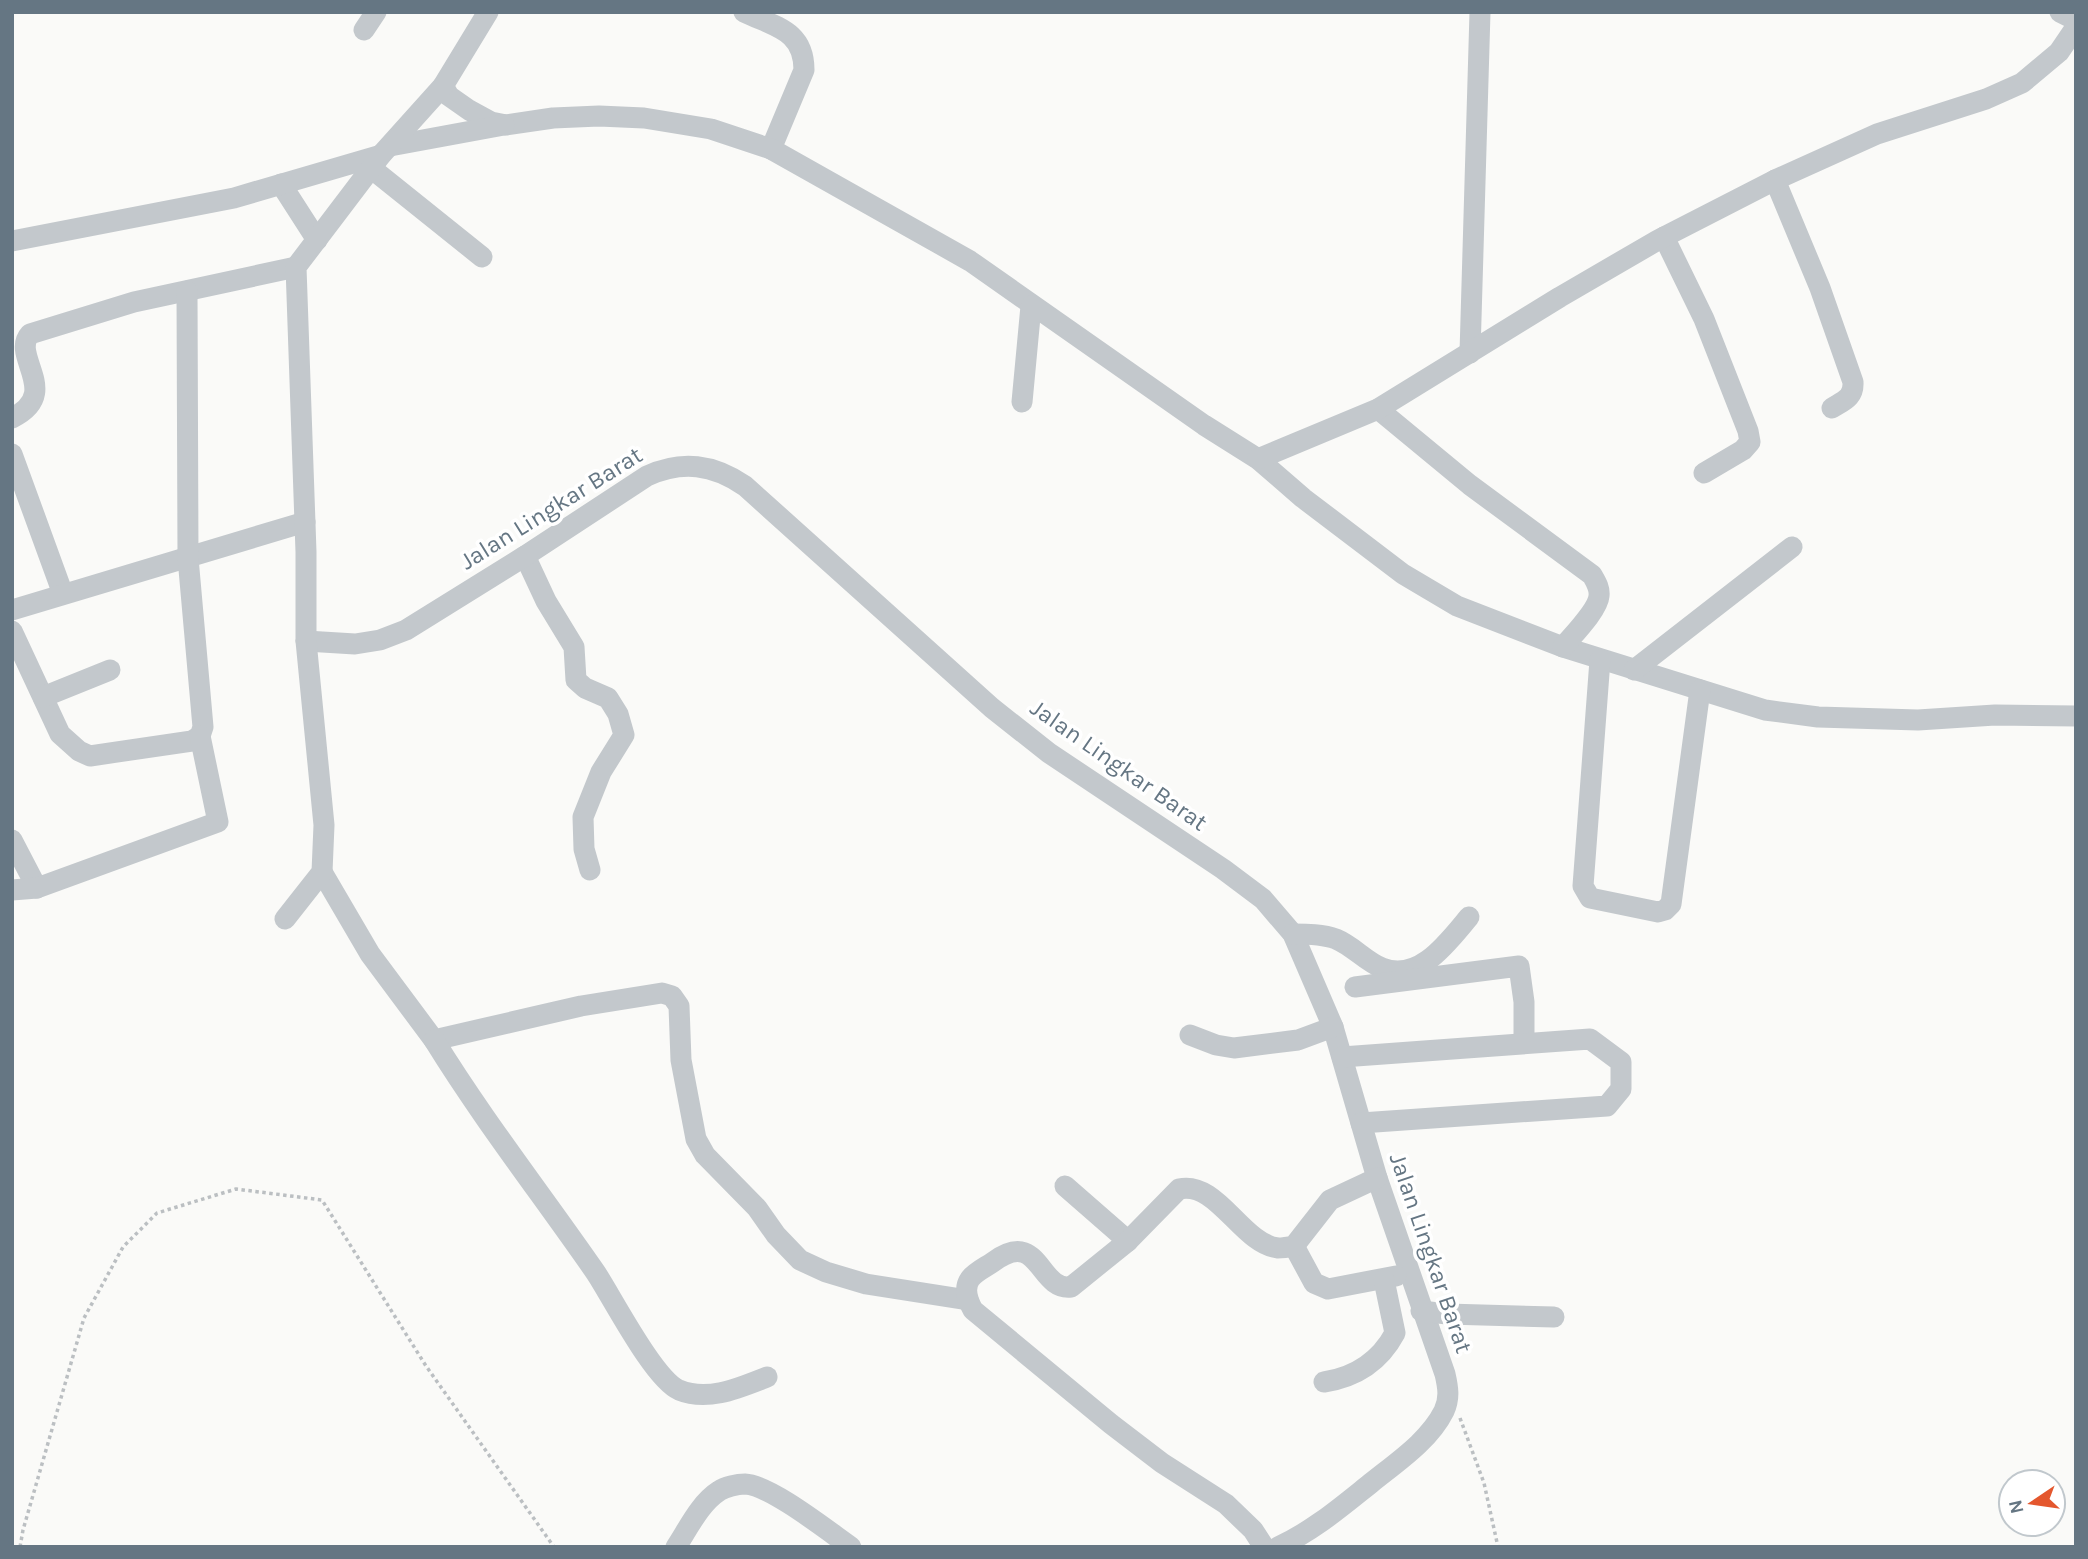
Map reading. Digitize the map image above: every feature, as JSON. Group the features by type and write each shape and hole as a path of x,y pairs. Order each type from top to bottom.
{"street":[{"path":"12,418 20,415 36,388 34,373 24,346 30,334 134,302 296,267 381,156 443,86 488,12"},
{"path":"744,12 793,35 801,45 804,57 804,70 771,149"},
{"path":"1470,353 1480,12"},
{"path":"2060,12 2076,20"},
{"path":"1258,459 1378,409 1560,297 1664,237 1775,180 1877,134 1986,99 2022,83 2059,52 2076,27"},
{"path":"443,86 449,96 469,110 491,122 506,125"},
{"path":"12,241 234,198 381,156 506,125 553,118 599,116 644,118 710,129 771,149 958,254 1204,425 1258,459 1303,498 1403,574 1457,606 1563,648 1765,710 1818,718 1918,720 1995,715 2076,716"},
{"path":"381,156 482,257"},
{"path":"1775,180 1820,288 1853,382 1850,397 1832,408"},
{"path":"281,184 317,240"},
{"path":"1664,237 1704,319 1750,442 1743,450 1704,473"},
{"path":"285,919 321,872 324,825 306,641 305,522 296,267"},
{"path":"12,890 37,888 218,822 200,736 203,727 188,558 187,291"},
{"path":"1022,402 1031,306"},
{"path":"1378,409 1470,485 1592,575 1600,596 1597,605 1563,648"},
{"path":"12,454 63,594"},
{"name":"Jalan Lingkar Barat","path":"306,641 355,645 397,633 525,556 648,476 665,468 682,465 719,471 745,486 992,708 1049,753 1223,869 1263,899 1293,934 1334,1027 1377,1178 1445,1374 1449,1394"},
{"path":"12,610 305,522"},
{"path":"1634,670 1792,547"},
{"path":"525,556 546,601 574,647 576,680 585,688 608,698 622,724 624,735 601,772 583,817 584,849 590,870"},
{"path":"12,631 60,734 70,745 90,756 192,741 200,736"},
{"path":"1600,660 1583,886 1590,898 1658,912 1671,904 1700,690"},
{"path":"43,697 110,670"},
{"path":"12,840 37,888"},
{"path":"321,872 370,954 434,1040 471,1099 596,1274 649,1360 676,1389 693,1394 711,1395 766,1377"},
{"path":"1293,934 1320,935 1336,939 1381,967 1398,971 1418,966 1443,949 1469,917"},
{"path":"1355,987 1519,966 1524,1002 1524,1044"},
{"path":"1325,1006 1381,967"},
{"path":"434,1040 581,1006 663,993 672,996 679,1006 681,1060 696,1139 705,1156 757,1208 776,1235 800,1260 826,1272 866,1284 968,1300"},
{"path":"1190,1035 1216,1045 1234,1048 1298,1040 1334,1027"},
{"path":"1342,1057 1590,1040 1621,1062 1621,1089 1607,1106 1361,1123"},
{"path":"1264,1547 1253,1530 1226,1504 1163,1463 1111,1424 973,1310 966,1290 969,1279 1004,1254 1025,1252 1033,1257 1057,1284 1064,1288 1078,1283 1128,1241 1179,1188 1193,1187 1205,1194 1265,1244 1279,1248 1294,1246 1330,1200 1377,1178"},
{"path":"1065,1186 1128,1241"},
{"path":"1294,1246 1314,1283 1328,1289 1408,1273"},
{"path":"1324,1382 1354,1374 1374,1362 1387,1347 1395,1333 1384,1279"},
{"path":"1422,1311 1554,1317"},
{"path":"1278,1547 1323,1521 1419,1443 1445,1410 1449,1394"},
{"path":"676,1547 699,1511 718,1492 730,1486 745,1484 773,1494 851,1547"}],"path":[{"path":"20,1547 84,1318 123,1247 157,1213 236,1189 322,1200 420,1357 554,1547"},
{"path":"1449,1394 1484,1483 1498,1547"}]}
